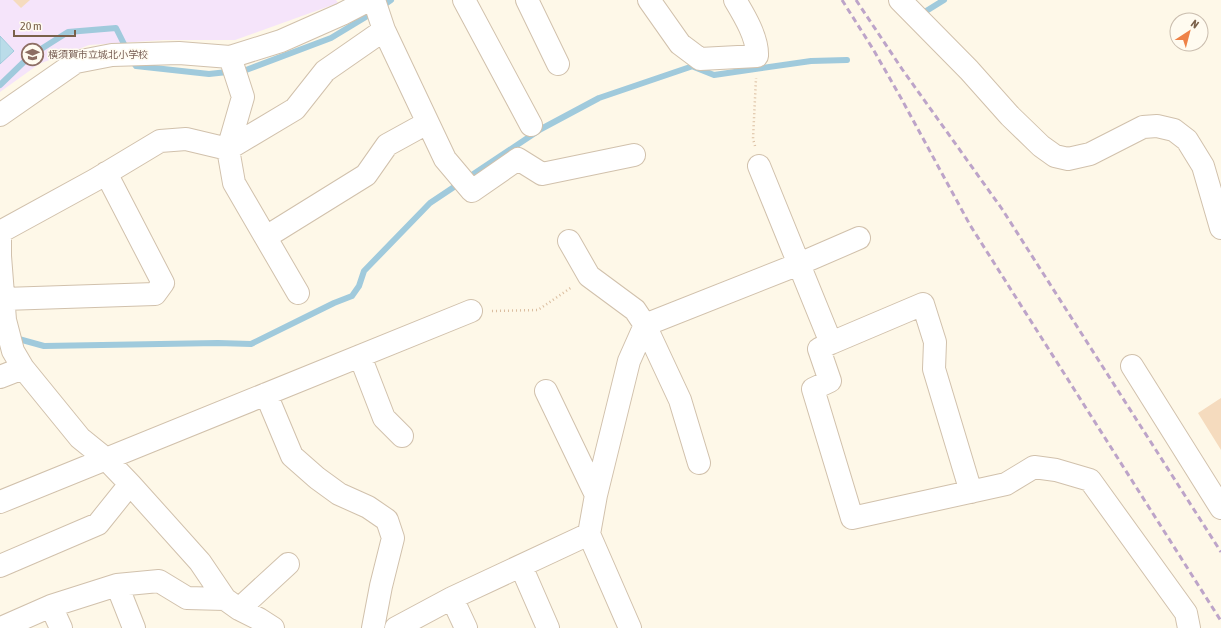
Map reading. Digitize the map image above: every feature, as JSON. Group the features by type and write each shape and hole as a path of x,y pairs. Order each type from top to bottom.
{"street":[{"path":"0,115 76,62 120,55 179,53 230,57 281,41 342,14 368,0"},
{"path":"374,0 384,30 445,159 472,191 518,159 542,174 634,155"},
{"path":"464,0 531,125"},
{"path":"527,0 558,64"},
{"path":"649,0 680,44 700,58 757,56 758,50 746,19 735,0"},
{"path":"900,0 969,70 1010,116 1041,146 1055,156 1068,159 1090,154 1143,127 1157,126 1174,130 1187,140 1203,166 1221,228"},
{"path":"232,604 200,562 106,459 80,438 23,368 13,351 3,313 0,231 106,173 160,140 186,139 228,149 295,109 325,71 384,30"},
{"path":"230,57 243,96 228,149 234,183 298,293"},
{"path":"266,238 366,175 387,145 427,123"},
{"path":"759,166 831,343"},
{"path":"3,313 155,294 163,283 106,173"},
{"path":"630,628 589,534 596,495 628,361 645,325 859,238"},
{"path":"569,241 589,276 635,310 645,325 680,400 699,463"},
{"path":"971,492 934,369 935,342 924,304 831,343 819,350 830,381 813,389 852,518 971,492 1006,484 1034,467 1056,470 1090,480 1186,613 1189,628"},
{"path":"0,502 471,311"},
{"path":"360,356 384,418 402,436"},
{"path":"1132,366 1221,508"},
{"path":"0,377 23,368"},
{"path":"546,391 596,495"},
{"path":"266,394 292,456 317,478 339,494 368,507 387,520 393,538 372,628"},
{"path":"0,566 98,524 130,484"},
{"path":"396,628 452,598 589,534"},
{"path":"232,604 288,564"},
{"path":"521,566 548,628"},
{"path":"1,628 51,606 117,585 159,581 187,598 232,604 273,628"},
{"path":"117,585 134,628"},
{"path":"452,598 466,628"},
{"path":"51,606 61,628"}],"path":[{"path":"757,56 753,139 759,166"},
{"path":"471,311 538,310 589,276"}],"shaded area":[{"name":"横須賀市立城北小学校","path":"0,0 336,0 338,3 235,40 164,40 89,45 39,64 0,92"}],"water":[{"path":"0,36 14,51 0,64"}],"building":[{"path":"13,0 30,0 21,8"},
{"path":"1221,398 1221,450 1198,413"}],"waterway":[{"path":"381,7 391,0"},
{"path":"923,13 944,0"},
{"path":"132,60 136,66 209,74 246,70 331,38 374,12"},
{"path":"0,85 30,56 68,32 116,28 127,50"},
{"path":"694,67 714,75 811,61 847,60"},
{"path":"15,338 44,346 218,343 251,344 334,303 352,296 359,286 364,271 430,203 541,129 599,98 693,66"}],"railway":[{"path":"842,0 873,49 901,98 970,225 1221,621"},
{"path":"856,0 902,69 1002,209 1221,552"}],"place":[{"name":"横須賀市立城北小学校","path":"32,54"}]}
